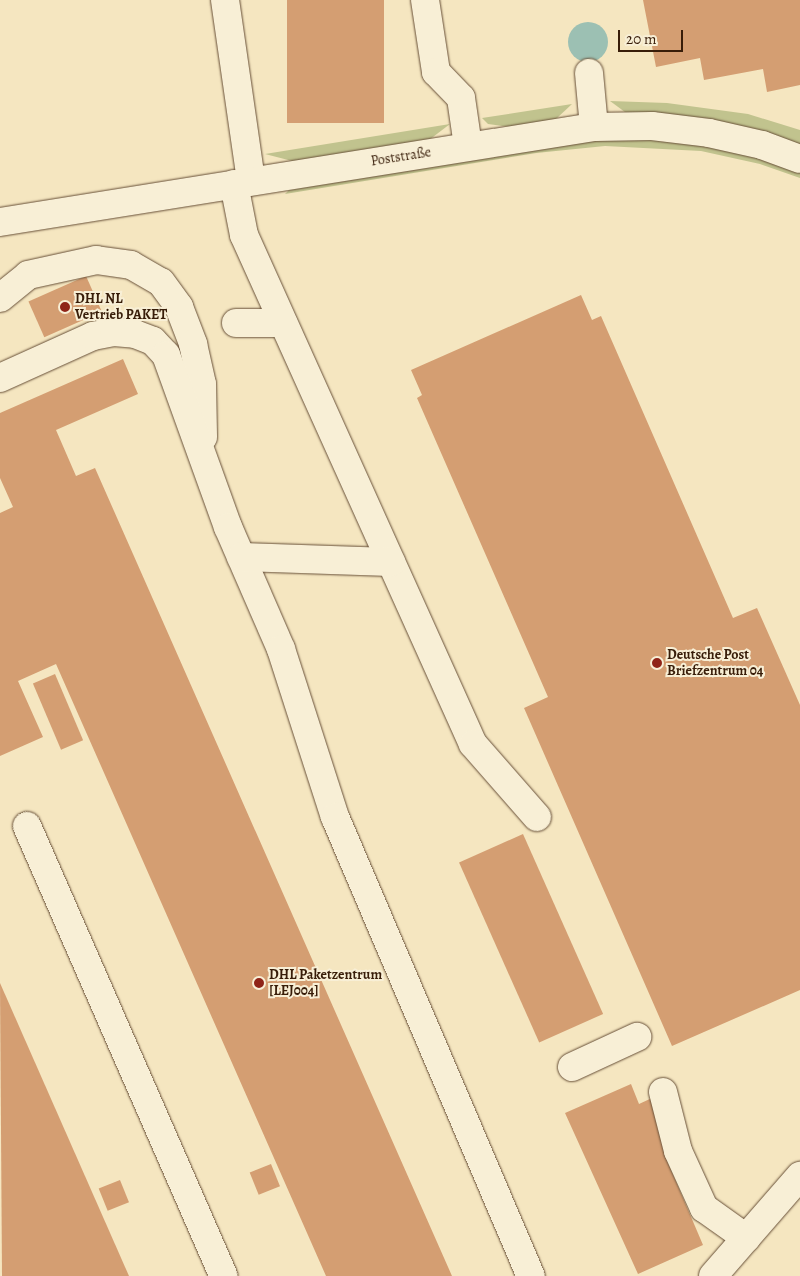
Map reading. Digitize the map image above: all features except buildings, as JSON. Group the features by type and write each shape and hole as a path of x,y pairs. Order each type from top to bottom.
{"street":[{"path":"225,0 243,182 244,235 473,744 537,818"},
{"path":"425,0 436,72 461,98 468,146"},
{"path":"588,73 594,127"},
{"name":"Poststraße","path":"0,222 594,127 652,126 692,130 762,145 800,159"},
{"path":"0,298 28,275 96,260 131,265 161,282 179,307 193,344 202,384 204,460"},
{"path":"236,323 283,323"},
{"path":"0,378 93,336 114,332 136,334 153,341 166,355 241,557 281,649 335,817 531,1276"},
{"path":"241,557 391,562"},
{"path":"27,826 224,1276"},
{"path":"572,1067 637,1037"},
{"path":"663,1092 678,1151 704,1208 746,1238"},
{"path":"713,1276 800,1176"}],"green space":[{"path":"610,101 667,103 748,114 800,130 800,145 629,115"},
{"path":"572,104 556,119 510,127 488,124 482,118"},
{"path":"450,124 429,140 296,162 265,154"},
{"path":"606,139 665,140 738,151 800,170 800,178 760,164 701,151 605,146 536,153 285,194 289,190"}],"water":[{"path":"592,22 599,25 605,31 608,42 607,50 599,59 592,62 584,62 577,59 569,50 568,38 571,31 580,23"}],"place":[{"name":"DHL NL Vertrieb PAKET","path":"65,307"},
{"name":"Deutsche Post Briefzentrum 04","path":"657,663"},
{"name":"DHL Paketzentrum [LEJ004]","path":"259,983"}]}
